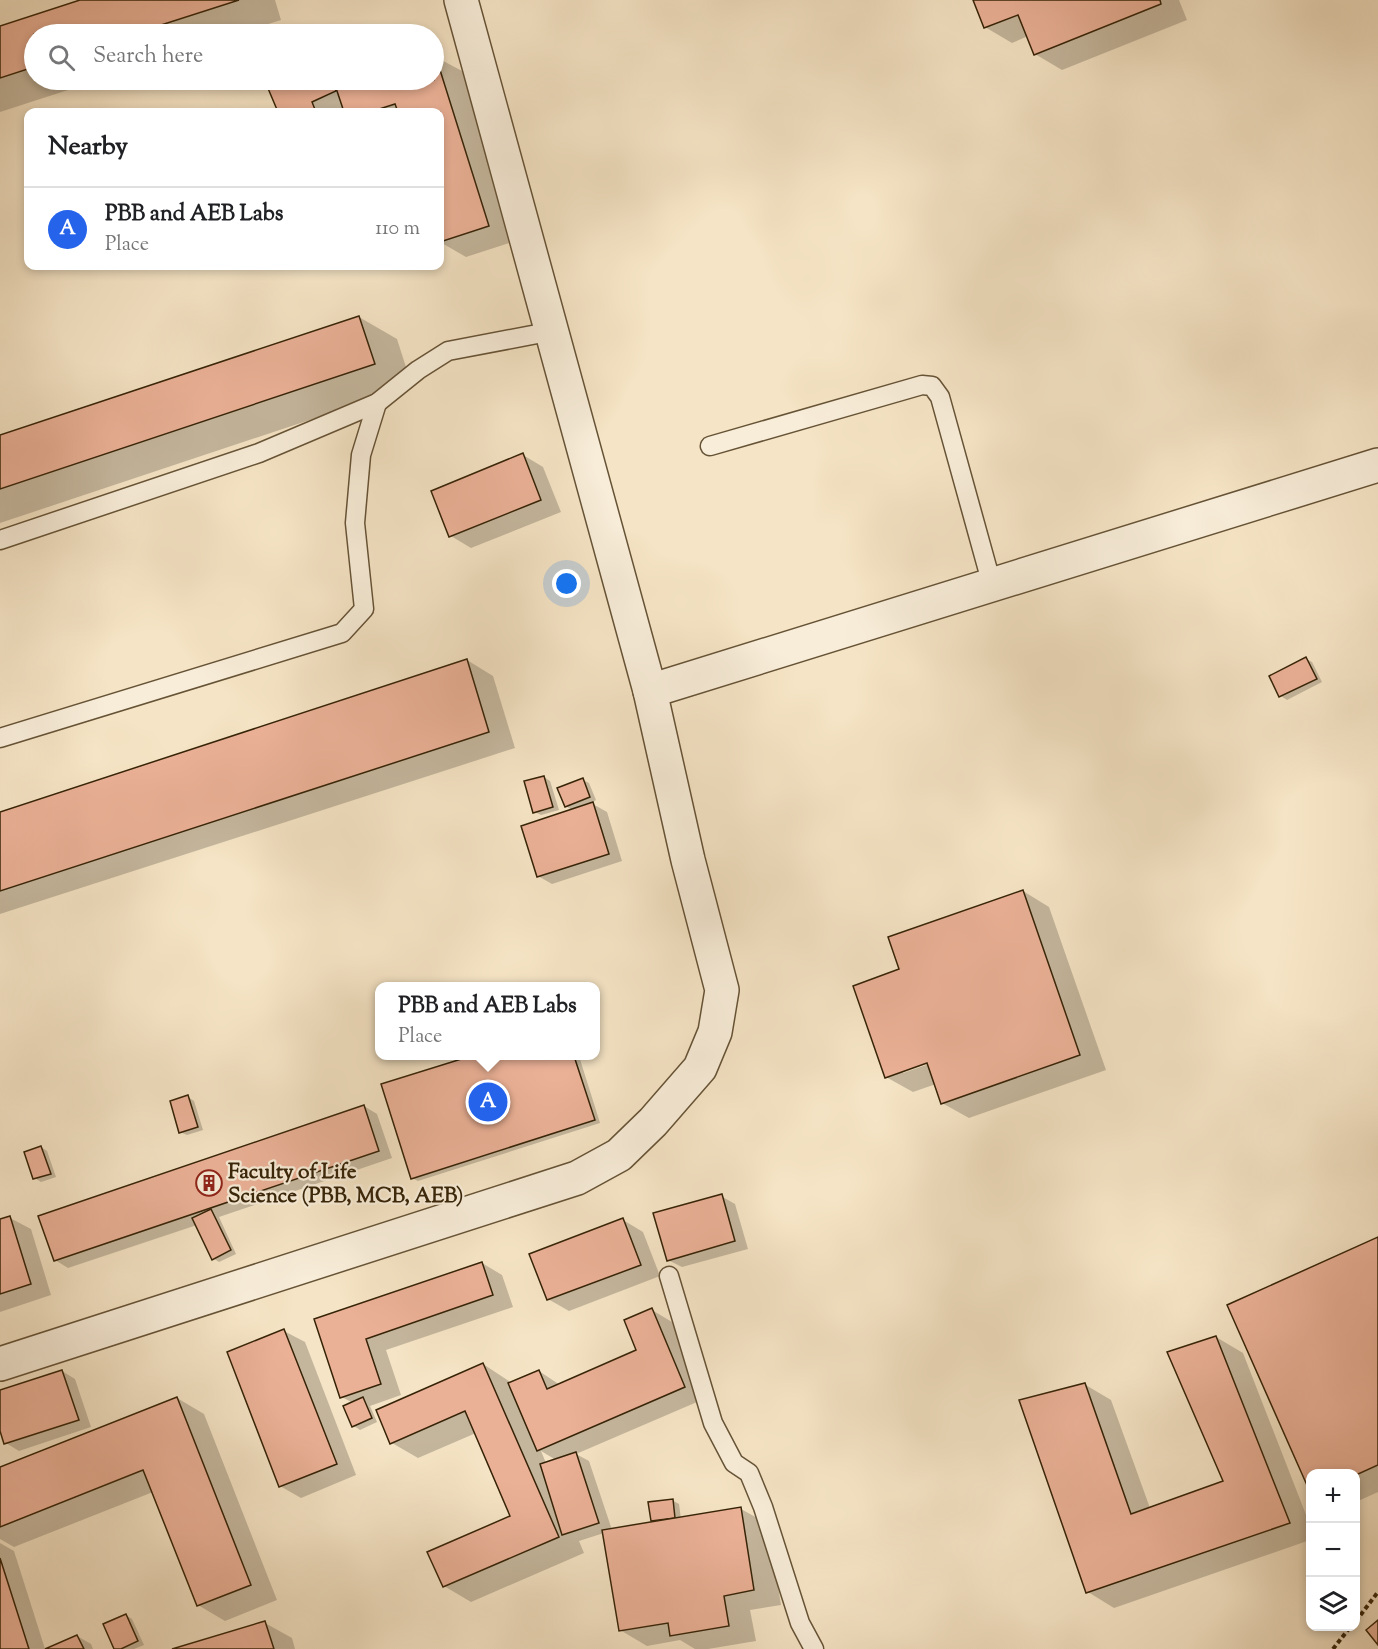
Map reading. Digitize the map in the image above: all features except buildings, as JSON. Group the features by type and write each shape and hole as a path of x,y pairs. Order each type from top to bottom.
{"street":[{"path":"0,1364 577,1178 619,1155 653,1122 700,1068 716,1032 722,990 688,860 650,691 461,0"},
{"path":"650,691 1378,465"}],"lane":[{"path":"0,540 259,453 377,403 417,370 448,351 553,331"},
{"path":"710,446 922,385 932,386 940,397 992,585"},
{"path":"0,738 342,633 364,609 355,523 361,455 377,403"},
{"path":"669,1276 713,1423 734,1463 749,1473 764,1507 800,1623 814,1649"}],"path":[{"path":"1360,1616 1378,1593"},
{"path":"1333,1649 1347,1631"}],"place":[{"name":"PBB and AEB Labs","path":"488,1102"},
{"name":"Faculty of Life Science (PBB, MCB, AEB)","path":"209,1183"}]}
